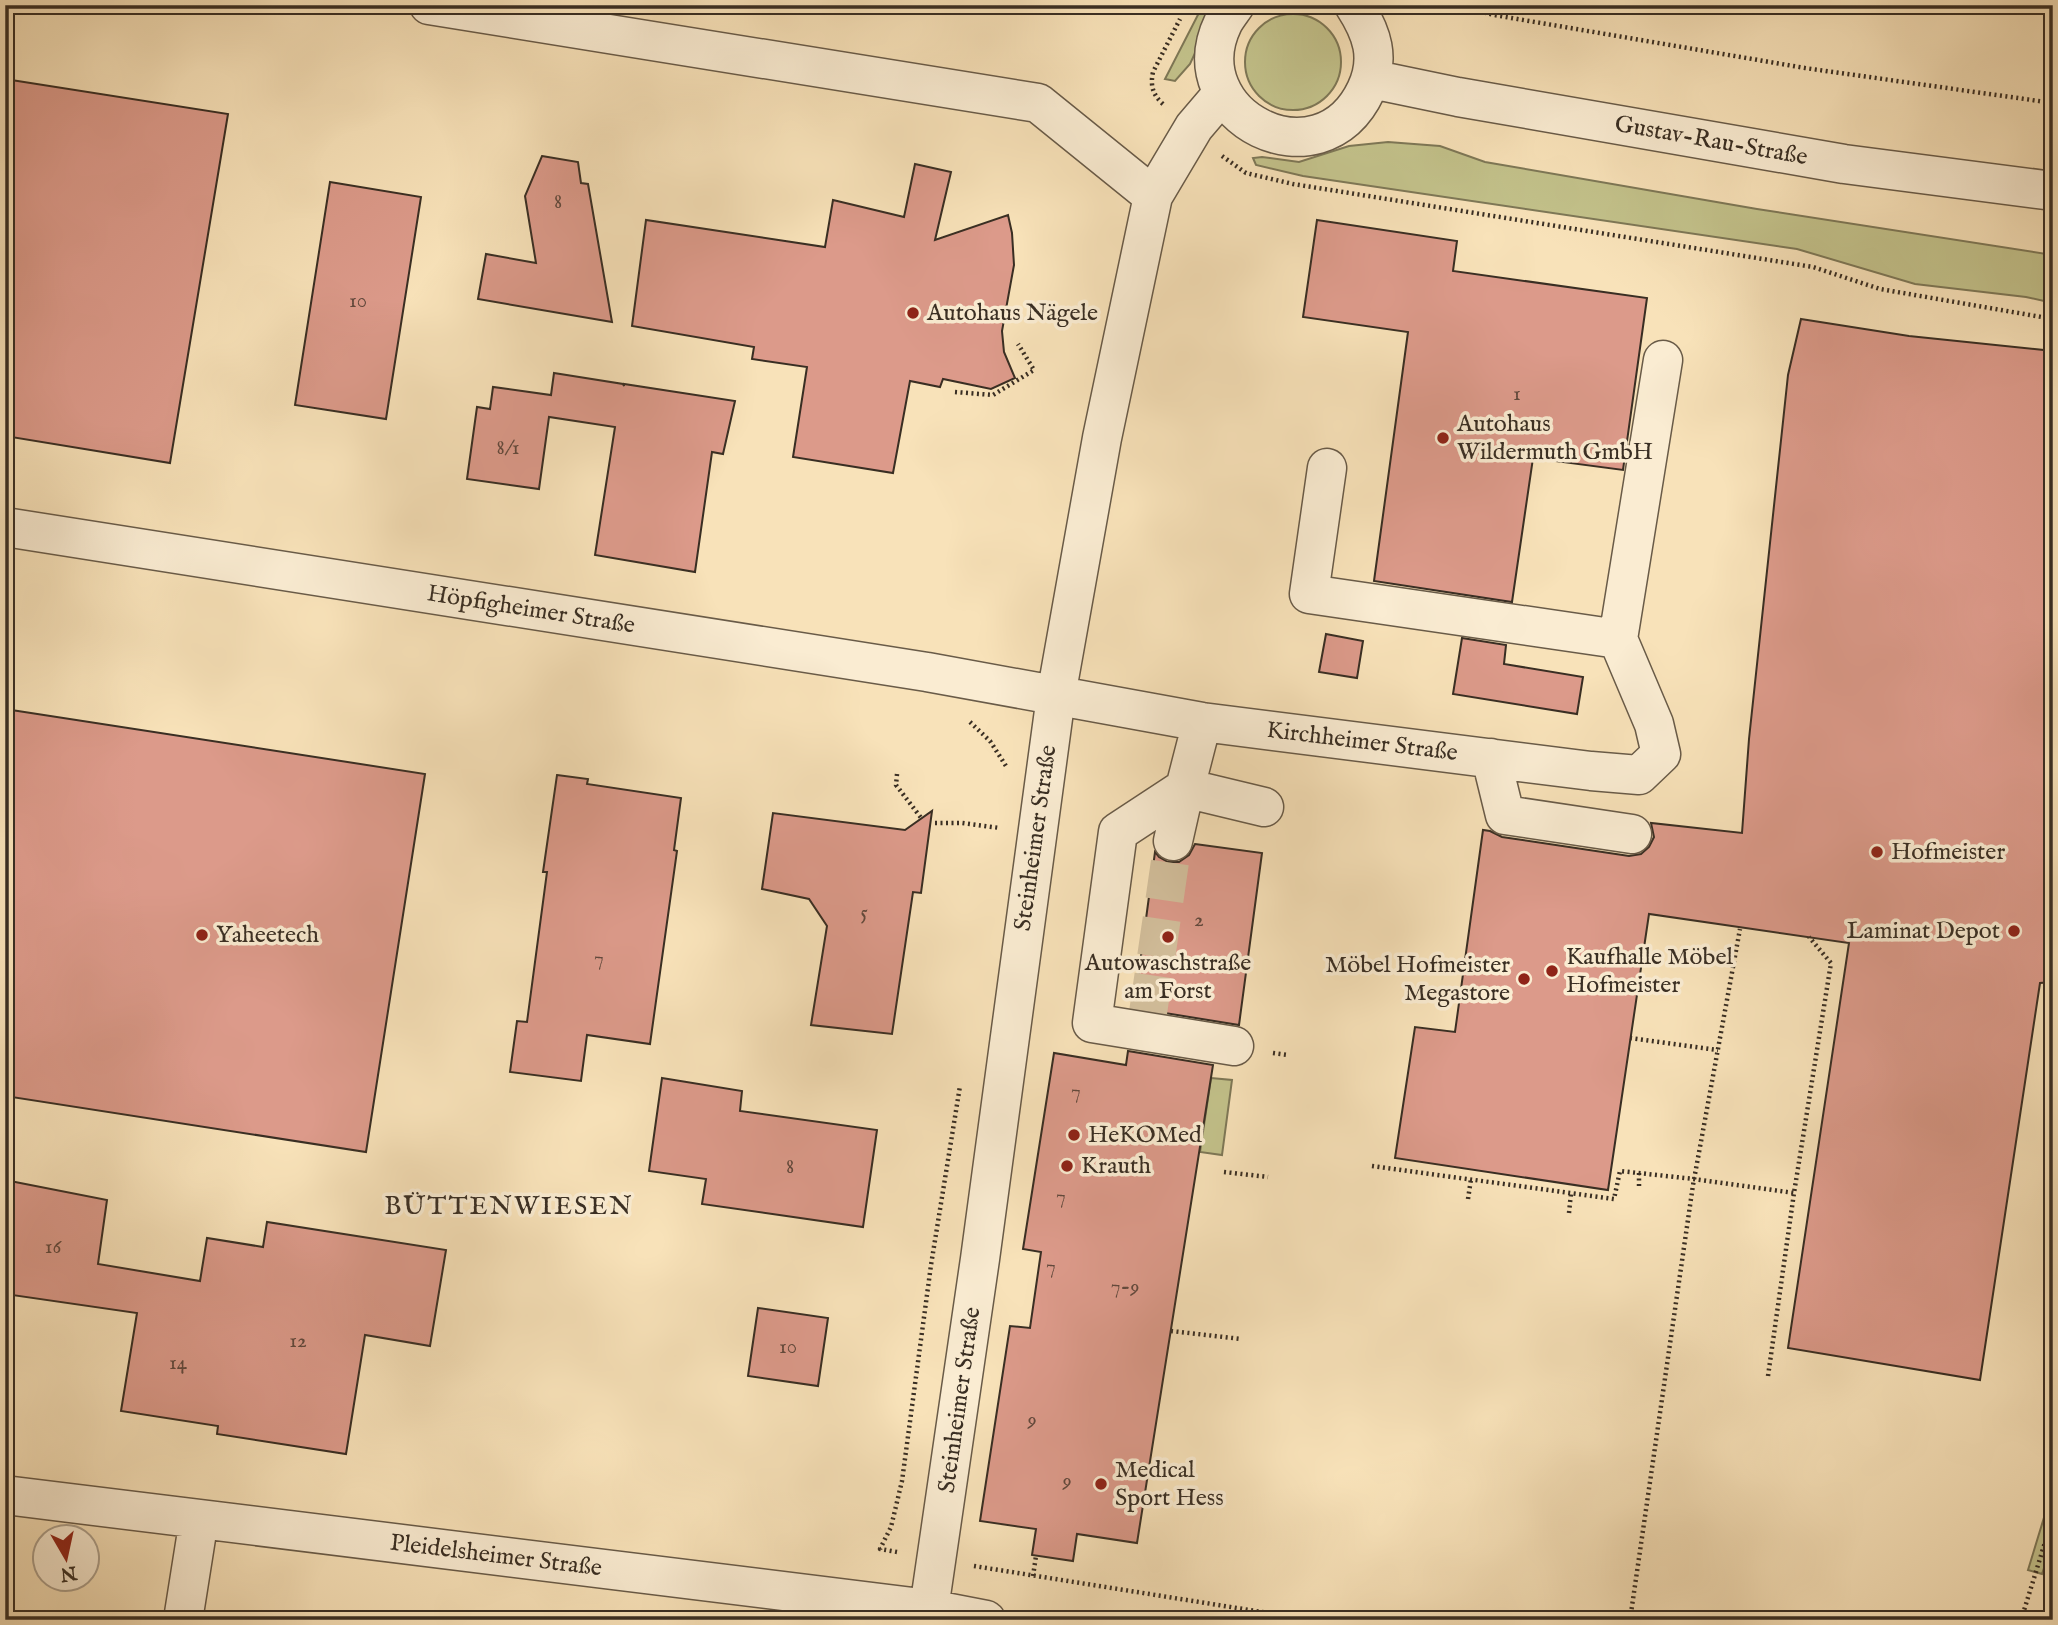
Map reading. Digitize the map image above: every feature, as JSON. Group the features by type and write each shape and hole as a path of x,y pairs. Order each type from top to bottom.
{"street":[{"path":"429,5 1038,103 1153,196"},
{"path":"1235,5 1223,23 1216,46 1216,69 1223,93 1239,114 1261,130 1288,137 1315,135 1340,123 1360,103 1371,79 1374,52 1367,26 1353,5"},
{"name":"Gustav-Rau-Straße","path":"1371,79 1458,97 1844,164 2053,191"},
{"name":"Steinheimer Straße","path":"929,1609 978,1278 1056,696 1102,438 1153,196 1194,127 1223,93"},
{"path":"1327,468 1309,594 1618,639 1663,360"},
{"name":"Höpfigheimer Straße","path":"5,527 927,672 1056,696"},
{"name":"Kirchheimer Straße","path":"1056,696 1202,722 1639,775 1661,754 1654,724 1618,639"},
{"path":"1173,841 1202,722"},
{"path":"1491,758 1505,814 1632,834"},
{"path":"1234,1046 1146,1023 1092,1023 1118,832 1185,788 1264,807"},
{"name":"Pleidelsheimer Straße","path":"5,1495 929,1609 986,1620"},
{"path":"183,1620 199,1519"}],"path":[{"path":"1452,5 1494,15 1805,68 2053,103"},
{"path":"1162,102 1156,98 1151,80 1181,16"},
{"path":"1229,162 1246,173 1293,184 1813,267 1880,289 2053,319"},
{"path":"955,392 993,395 1034,370 1018,344"},
{"path":"967,720 989,741 1008,770"},
{"path":"897,774 896,785 922,819"},
{"path":"934,823 962,823 1008,829"},
{"path":"1630,1620 1695,1179 1740,929"},
{"path":"1768,1376 1831,963 1809,937"},
{"path":"1630,1038 1718,1050"},
{"path":"1372,1166 1614,1199 1620,1171 1794,1193"},
{"path":"1224,1172 1268,1177"},
{"path":"1639,1173 1639,1186"},
{"path":"1468,1199 1471,1179"},
{"path":"1569,1213 1572,1193"},
{"path":"1171,1331 1241,1339"},
{"path":"2021,1620 2047,1536"},
{"path":"1036,1556 1033,1576 1312,1620"}],"shaded area":[{"path":"1203,5 1216,5 1201,30 1190,64 1175,81 1165,79"},
{"path":"1293,14 1312,17 1327,28 1338,43 1341,62 1338,81 1327,96 1312,107 1293,110 1274,107 1259,96 1248,81 1245,62 1248,43 1259,28 1274,17"},
{"path":"1388,142 1440,146 1485,162 1757,209 2053,255 2053,303 2026,297 1915,284 1797,249 1303,176 1256,165 1253,158 1299,162 1349,146"},
{"path":"1211,1078 1232,1080 1222,1155 1200,1152"},
{"path":"2053,1488 2053,1541 2042,1574 2028,1570"}],"building":[{"path":"5,79 228,114 170,463 5,436"},
{"path":"542,156 578,162 581,183 588,184 612,322 478,299 486,254 536,263 525,196"},
{"path":"915,164 951,172 935,240 1008,215 1014,265 1002,331 1004,352 1015,378 991,389 943,379 940,387 910,381 893,473 793,457 807,367 752,359 754,347 632,326 646,220 825,247 833,200 904,217"},
{"path":"330,182 421,197 386,419 295,405"},
{"path":"1317,220 1457,241 1453,271 1647,298 1623,470 1533,458 1512,602 1374,581 1408,332 1303,317"},
{"path":"1801,319 1909,336 2053,351 2053,982 2040,983 1980,1380 1788,1348 1849,943 1649,914 1608,1190 1395,1158 1415,1027 1455,1032 1483,830 1502,837 1629,856 1641,854 1649,847 1654,837 1651,823 1742,833 1749,739 1788,375"},
{"path":"554,373 624,386 735,401 723,454 712,452 695,572 595,555 615,427 549,417 539,489 467,479 477,407 490,409 493,387 551,395"},
{"path":"1326,634 1363,641 1357,678 1319,672"},
{"path":"1462,638 1506,645 1504,664 1583,677 1577,714 1453,694"},
{"name":"Yaheetech","path":"5,709 425,774 366,1152 5,1096"},
{"path":"557,775 588,779 587,784 681,798 674,850 677,851 650,1044 587,1035 581,1081 510,1072 517,1021 527,1022 547,872 543,872"},
{"path":"932,811 921,893 913,892 892,1034 811,1025 827,926 809,899 762,889 773,813 905,830"},
{"path":"1195,844 1262,853 1239,1025 1134,1008 1155,852 1168,862 1179,862 1189,855"},
{"path":"1128,1051 1213,1065 1137,1543 1077,1534 1073,1561 1032,1555 1036,1529 980,1521 1010,1326 1030,1328 1041,1252 1023,1249 1054,1053 1126,1065"},
{"path":"662,1078 742,1091 740,1111 877,1130 863,1227 702,1204 706,1179 649,1171"},
{"path":"5,1180 107,1200 98,1264 200,1281 207,1238 263,1247 267,1222 446,1250 430,1346 365,1335 346,1454 217,1434 218,1426 121,1411 137,1313 5,1294"},
{"path":"758,1308 828,1318 818,1386 748,1376"}],"tunnel":[{"path":"1148,1013 1173,841"}],"place":[{"name":"Autohaus Nägele","path":"913,313"},
{"name":"Autohaus Wildermuth GmbH","path":"1443,438"},
{"name":"Hofmeister","path":"1877,852"},
{"name":"Laminat Depot","path":"2014,931"},
{"name":"Yaheetech","path":"202,935"},
{"name":"Autowaschstraße am Forst","path":"1168,937"},
{"name":"Kaufhalle Möbel Hofmeister","path":"1552,971"},
{"name":"Möbel Hofmeister Megastore","path":"1524,979"},
{"name":"HeKOMed","path":"1074,1135"},
{"name":"Krauth","path":"1067,1166"},
{"name":"Medical Sport Hess","path":"1101,1484"}],"district":[{"name":"BÜTTENWIESEN","path":"509,1206"}]}
